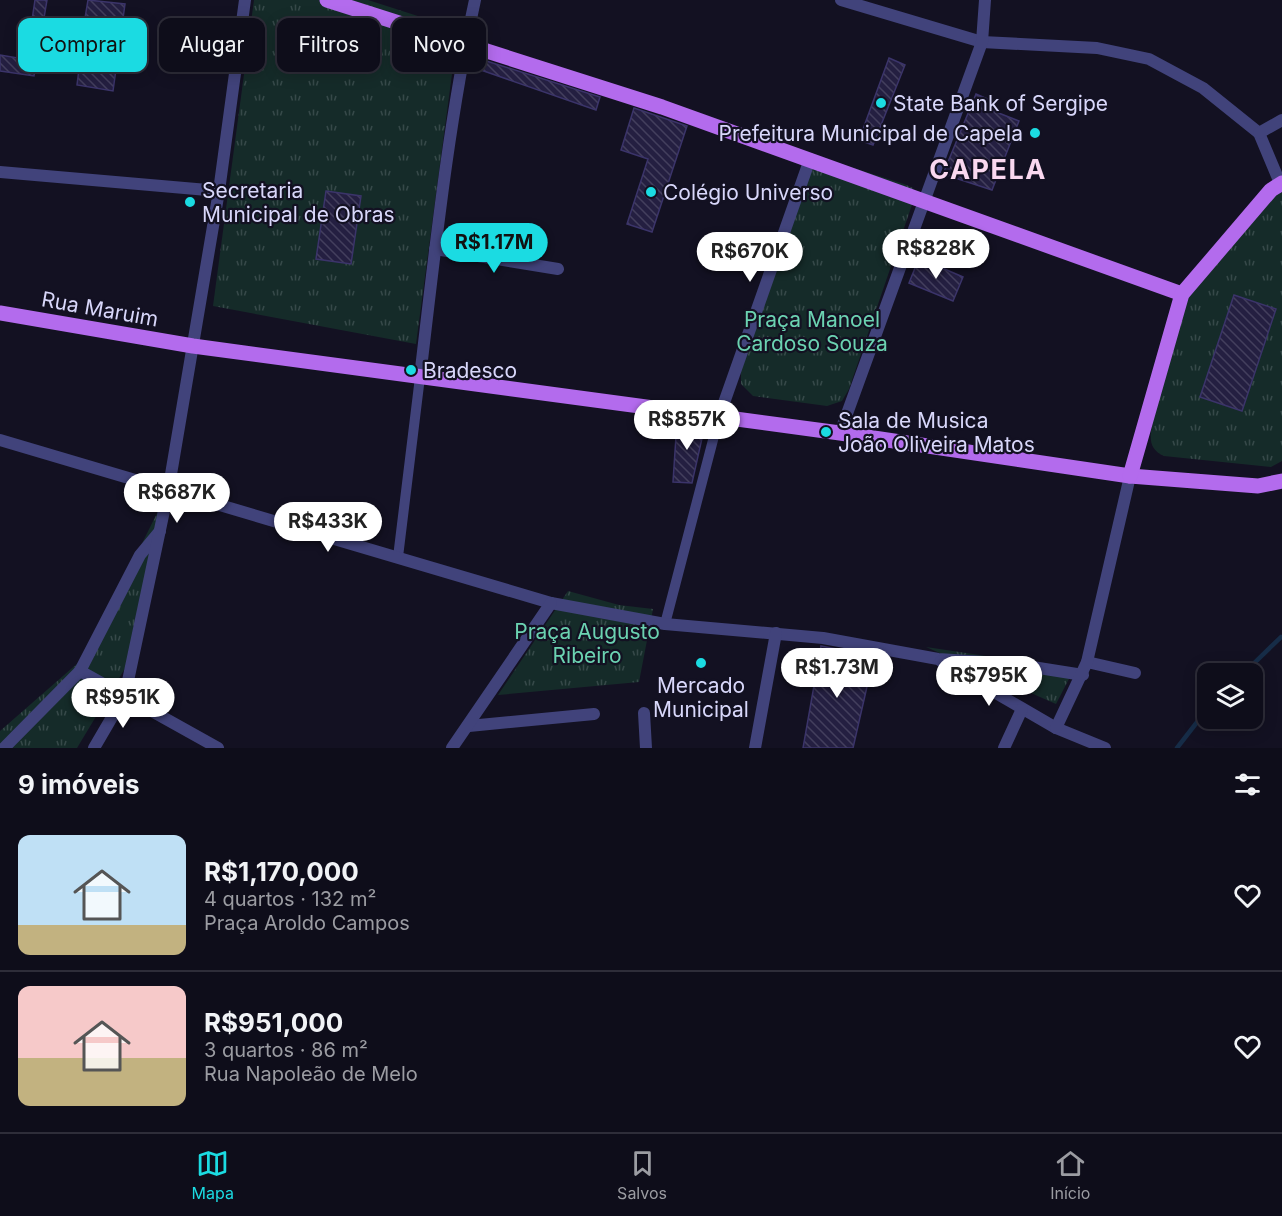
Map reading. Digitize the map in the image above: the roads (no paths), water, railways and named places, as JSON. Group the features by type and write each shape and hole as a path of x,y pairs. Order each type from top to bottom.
{"main road":[{"path":"327,0 363,5 399,18"},
{"path":"486,49 810,159 1182,294"},
{"path":"1130,476 1182,294 1271,190 1281,183"},
{"name":"Rua Maruim","path":"0,314 193,346 719,417"},
{"path":"719,417 1130,476 1258,486 1282,481"}],"street":[{"path":"94,748 125,695 168,492 219,191 246,0"},
{"path":"471,18 475,0"},
{"path":"841,0 982,42 1097,48 1149,59 1203,88 1259,133 1281,183"},
{"path":"840,433 926,202 982,42 985,0"},
{"path":"398,557 435,249 462,72"},
{"path":"1259,133 1282,120"},
{"path":"665,624 719,417 810,159"},
{"path":"0,172 219,191"},
{"path":"435,249 558,269"},
{"path":"0,440 168,492 551,603 665,624 823,638 938,659 1014,664 1083,675"},
{"path":"1056,728 1083,675 1087,662 1130,476"},
{"path":"4,748 80,671 140,555 160,531"},
{"path":"452,748 551,603"},
{"path":"755,748 776,633"},
{"path":"938,659 1056,728 1105,748"},
{"path":"1087,662 1135,673"},
{"path":"80,671 218,748"},
{"path":"1004,748 1023,709"},
{"path":"469,726 594,714"},
{"path":"644,714 646,748"}],"waterway":[{"path":"1254,663 1281,637"},
{"path":"1177,748 1197,722"}],"place":[{"name":"State Bank of Sergipe","path":"881,103"},
{"name":"Prefeitura Municipal de Capela","path":"1035,133"},
{"name":"Colégio Universo","path":"651,192"},
{"name":"Secretaria Municipal de Obras","path":"190,202"},
{"name":"Bradesco","path":"411,370"},
{"name":"Sala de Musica João Oliveira Matos","path":"826,432"},
{"name":"Mercado Municipal","path":"701,663"}],"district":[{"name":"CAPELA","path":"988,169"}],"park label":[{"name":"Praça Manoel Cardoso Souza","path":"812,331"},
{"name":"Praça Augusto Ribeiro","path":"587,643"}]}
